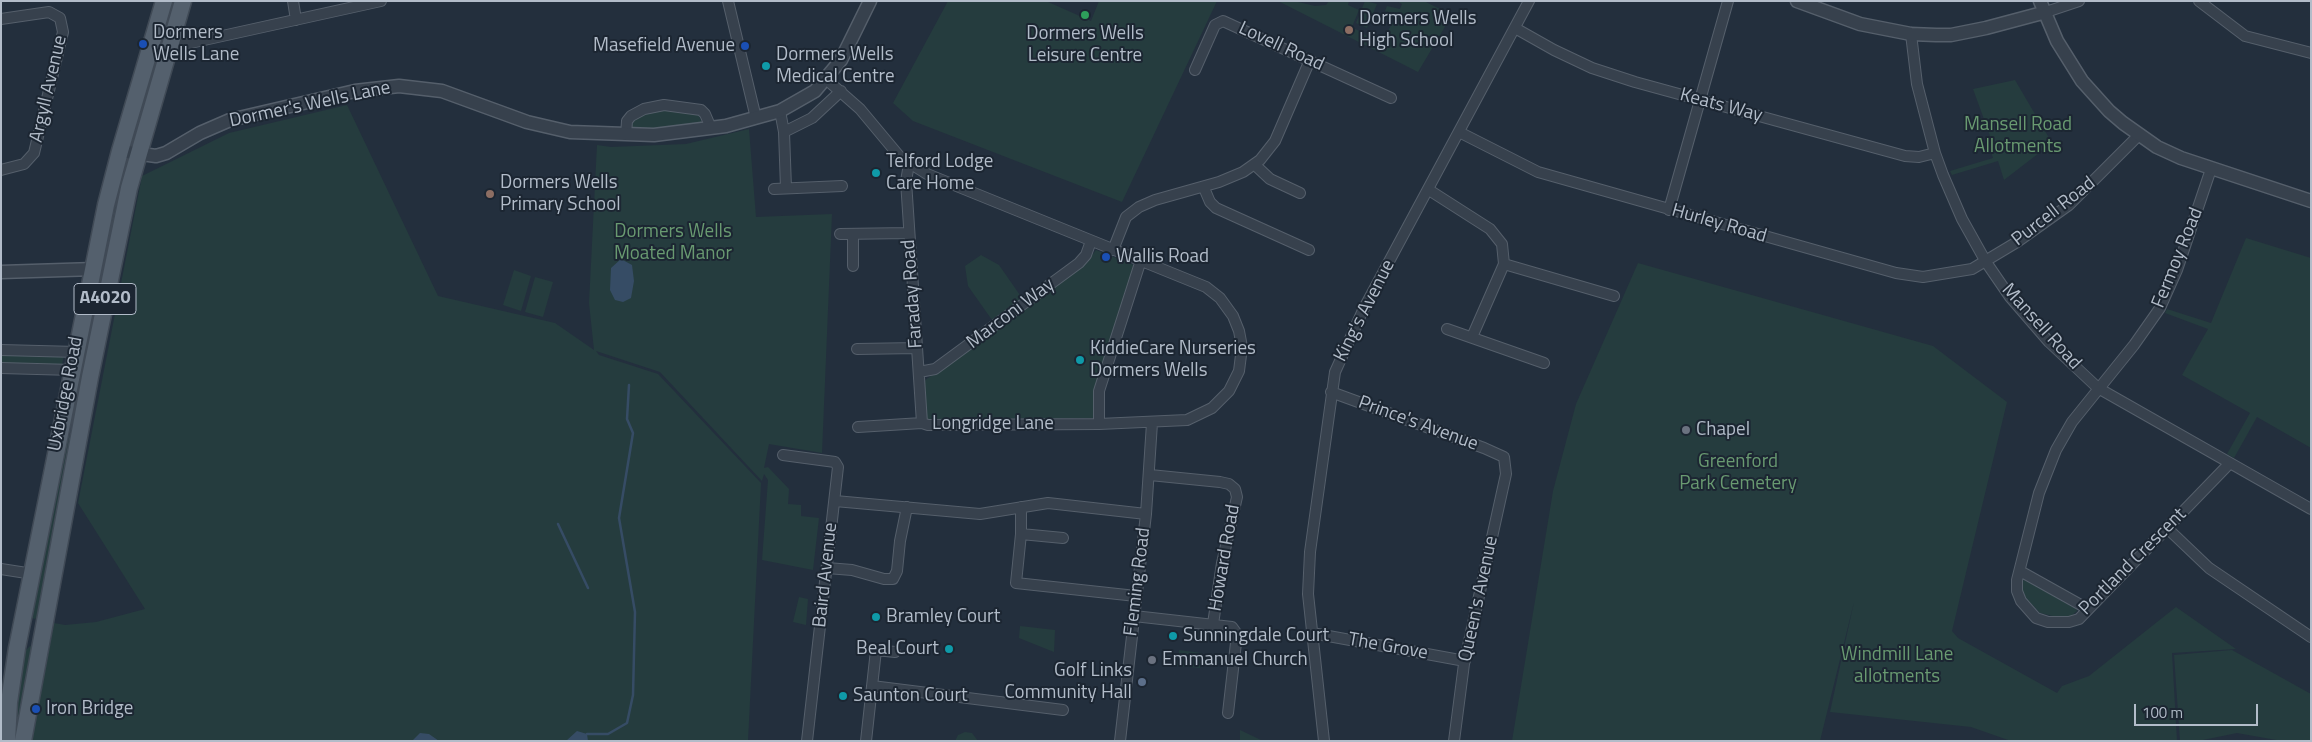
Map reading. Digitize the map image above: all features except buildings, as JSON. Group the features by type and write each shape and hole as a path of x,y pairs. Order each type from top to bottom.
{"main road":[{"name":"Uxbridge Road","path":"7,741 9,702 24,617 76,352 120,151 164,1"},
{"name":"Uxbridge Road","path":"24,741 44,622 101,320 138,155 183,1"},
{"name":"A4020","path":"84,317 101,320"},
{"path":"60,436 67,427 72,428 78,434 78,441"},
{"path":"24,617 33,626 38,626 44,622"}],"street":[{"path":"293,1 296,20"},
{"path":"171,42 186,44 296,20 362,3 381,1"},
{"path":"728,1 756,118"},
{"name":"Dormer's Wells Lane","path":"120,151 151,156 166,153 200,133 241,117 355,91 399,86 422,87 446,92 554,130 582,134 681,133 711,128 780,111 804,99 827,80 846,52 870,1"},
{"name":"King's Avenue","path":"1324,741 1308,594 1310,552 1331,392 1338,362 1528,1"},
{"path":"1669,210 1728,1"},
{"path":"1797,1 1860,24 1911,34 1951,35 2018,20 2043,6 2079,1"},
{"path":"2199,1 2245,36 2311,53"},
{"path":"2043,6 2058,41 2082,81 2108,111 2139,135 2157,147 2211,169 2311,201"},
{"name":"Argyll Avenue","path":"1,19 52,13 60,18 63,32 34,153 24,164 1,170"},
{"name":"Lovell Road","path":"1195,70 1215,25 1223,21 1392,98"},
{"name":"Keats Way","path":"1515,28 1554,50 1592,68 1700,101 1905,156 1919,157 1935,153"},
{"name":"Mansell Road","path":"1911,34 1917,84 1935,153 1962,219 1986,262 2010,297 2048,342 2098,388 2311,509"},
{"path":"1114,250 1126,217 1134,210 1155,200 1204,188 1231,178 1255,164 1275,141 1310,60"},
{"name":"Longridge Lane","path":"827,80 860,108 893,149 909,164 943,181 1197,283 1220,298 1234,316 1242,347 1237,378 1218,403 1206,412 1187,420 1099,424 928,425 922,423 858,427"},
{"path":"784,132 812,118 841,91"},
{"path":"626,135 627,121 631,116 644,109 664,105 701,110 705,114 711,128"},
{"path":"780,111 784,132 786,188"},
{"name":"Hurley Road","path":"1459,132 1538,172 1896,273 1923,277 1948,274 1972,269 1986,262"},
{"name":"Purcell Road","path":"1986,262 2068,205 2139,135"},
{"name":"Faraday Road","path":"909,164 906,181 922,423"},
{"path":"1255,164 1270,179 1300,193"},
{"name":"Fermoy Road","path":"2098,388 2134,345 2160,308 2177,270 2211,169"},
{"path":"774,189 842,186"},
{"path":"1204,188 1210,202 1216,208 1309,250"},
{"path":"1429,190 1490,228 1502,244 1504,264 1472,337"},
{"path":"840,234 909,233"},
{"path":"853,234 853,266"},
{"name":"Marconi Way","path":"919,372 935,369 1079,264 1086,255 1092,241"},
{"path":"1099,424 1099,391 1140,260"},
{"path":"1504,264 1614,296"},
{"path":"1,272 95,269"},
{"path":"1447,329 1544,363"},
{"path":"857,349 917,348"},
{"path":"1,350 76,352"},
{"path":"1,368 73,370"},
{"name":"Portland Crescent","path":"2098,388 2072,422 2050,463 2040,493 2016,591 2021,601 2036,618 2048,622 2069,622 2079,618 2230,464"},
{"name":"Prince's Avenue","path":"1331,392 1504,457"},
{"name":"Fleming Road","path":"1120,741 1150,475 1152,423"},
{"name":"Baird Avenue","path":"783,455 835,462 838,467 807,741"},
{"name":"Queen's Avenue","path":"1454,741 1465,661 1506,474 1504,457"},
{"name":"Howard Road","path":"1150,475 1229,484 1235,489 1237,496 1222,563 1213,624"},
{"path":"834,501 980,514 1048,503 1146,514"},
{"path":"827,568 852,570 884,579 893,579 897,571 900,541 907,507"},
{"path":"1021,507 1022,534 1016,583 1136,596"},
{"path":"2167,528 2208,568 2311,637"},
{"path":"1022,534 1063,538"},
{"path":"1,569 33,574"},
{"path":"2020,571 2088,609"},
{"path":"1134,616 1232,627 1237,634 1228,714"},
{"name":"The Grove","path":"1312,633 1465,661"},
{"path":"866,741 876,650 895,652"},
{"path":"872,686 1063,710"}],"green space":[{"path":"167,1 177,1 142,116 135,114"},
{"path":"948,1 1046,1 1091,21 1099,1 1217,1 1122,202 913,121 893,103"},
{"path":"1278,1 1294,1 1315,6 1326,5 1329,1 1349,1 1348,5 1359,10 1352,27 1381,44 1396,16 1385,11 1387,6 1400,9 1402,4 1397,1 1424,1 1452,15 1418,72"},
{"path":"1365,1 1377,4 1367,28 1356,23"},
{"name":"Mansell Road Allotments","path":"2015,80 2052,143 2004,180 1998,161 1952,175 1950,171 1993,158 1989,145 1993,144 1973,89"},
{"name":"Dormers Wells Moated Manor","path":"347,105 438,296 555,323 594,350 589,303 597,145 611,147 686,144 749,129 756,217 832,214 822,453 769,444 764,468 768,467 789,489 788,504 801,505 801,516 819,518 813,570 762,560 768,480 764,474 762,481 660,372 596,351 599,355 658,374 761,483 748,741 32,741 54,623 65,625 96,622 145,609 78,503 142,176 229,133"},
{"path":"659,109 697,112 703,125 671,128 632,128 631,122 635,117"},
{"path":"116,194 122,195 96,313 94,314 91,313"},
{"path":"2246,238 2311,258 2311,448 2257,417 2234,458 2227,454 2250,413 2182,375 2208,329 2165,313 2167,309 2211,323"},
{"path":"1096,250 1134,265 1096,388 1095,418 926,419 924,381 1086,263"},
{"path":"981,255 999,265 1022,298 992,320 968,286 965,266"},
{"name":"Greenford Park Cemetery","path":"1638,263 1933,346 2007,402 1952,631 1958,638 2057,693 2062,686 2089,676 2176,607 2236,649 2172,653 2177,741 2011,741 1971,727 1830,712 1854,602 1820,741 1512,741 1553,491 1576,404"},
{"path":"514,270 531,276 521,311 503,305"},
{"path":"535,277 553,282 543,317 525,312"},
{"path":"90,323 93,324 76,423 68,421"},
{"path":"1,354 64,354 62,365 1,365"},
{"path":"72,436 38,616 35,619 31,615 66,437"},
{"path":"2025,580 2077,611 2071,616 2061,618 2040,613 2025,597 2021,587 2022,581"},
{"path":"799,597 808,599 806,625 793,622"},
{"path":"1020,626 1055,630 1054,652 1019,638"},
{"path":"30,646 33,647 16,741 13,741 24,652"},
{"path":"1179,650 1202,653 1200,668 1177,666"},
{"path":"2232,650 2311,694 2311,741 2282,741 2237,733 2198,741 2180,741 2174,655"},
{"path":"1240,730 1261,740 1261,741 1240,740"},
{"path":"965,732 972,733 978,741 955,741 958,735"}],"water":[{"path":"621,259 632,265 634,281 631,298 623,302 615,300 610,290 611,268"},
{"path":"577,731 587,734 588,741 566,741"},
{"path":"420,733 429,734 439,741 412,741"}],"waterway":[{"path":"587,734 608,734 627,723 633,695 635,612 619,518 633,433 627,419 629,385"},
{"path":"558,524 588,588"}],"place":[{"name":"Dormers Wells Leisure Centre","path":"1085,15"},
{"name":"Dormers Wells High School","path":"1349,30"},
{"name":"Dormers Wells Lane","path":"143,44"},
{"name":"Masefield Avenue","path":"745,46"},
{"name":"Dormers Wells Medical Centre","path":"766,66"},
{"name":"Telford Lodge Care Home","path":"876,173"},
{"name":"Dormers Wells Primary School","path":"490,194"},
{"name":"Wallis Road","path":"1106,257"},
{"name":"KiddieCare Nurseries Dormers Wells","path":"1080,360"},
{"name":"Chapel","path":"1686,430"},
{"name":"Bramley Court","path":"876,617"},
{"name":"Sunningdale Court","path":"1173,636"},
{"name":"Beal Court","path":"949,649"},
{"name":"Emmanuel Church","path":"1152,660"},
{"name":"Golf Links Community Hall","path":"1142,682"},
{"name":"Saunton Court","path":"843,696"},
{"name":"Iron Bridge","path":"36,709"}],"park label":[{"name":"Windmill Lane allotments","path":"1897,666"}]}
